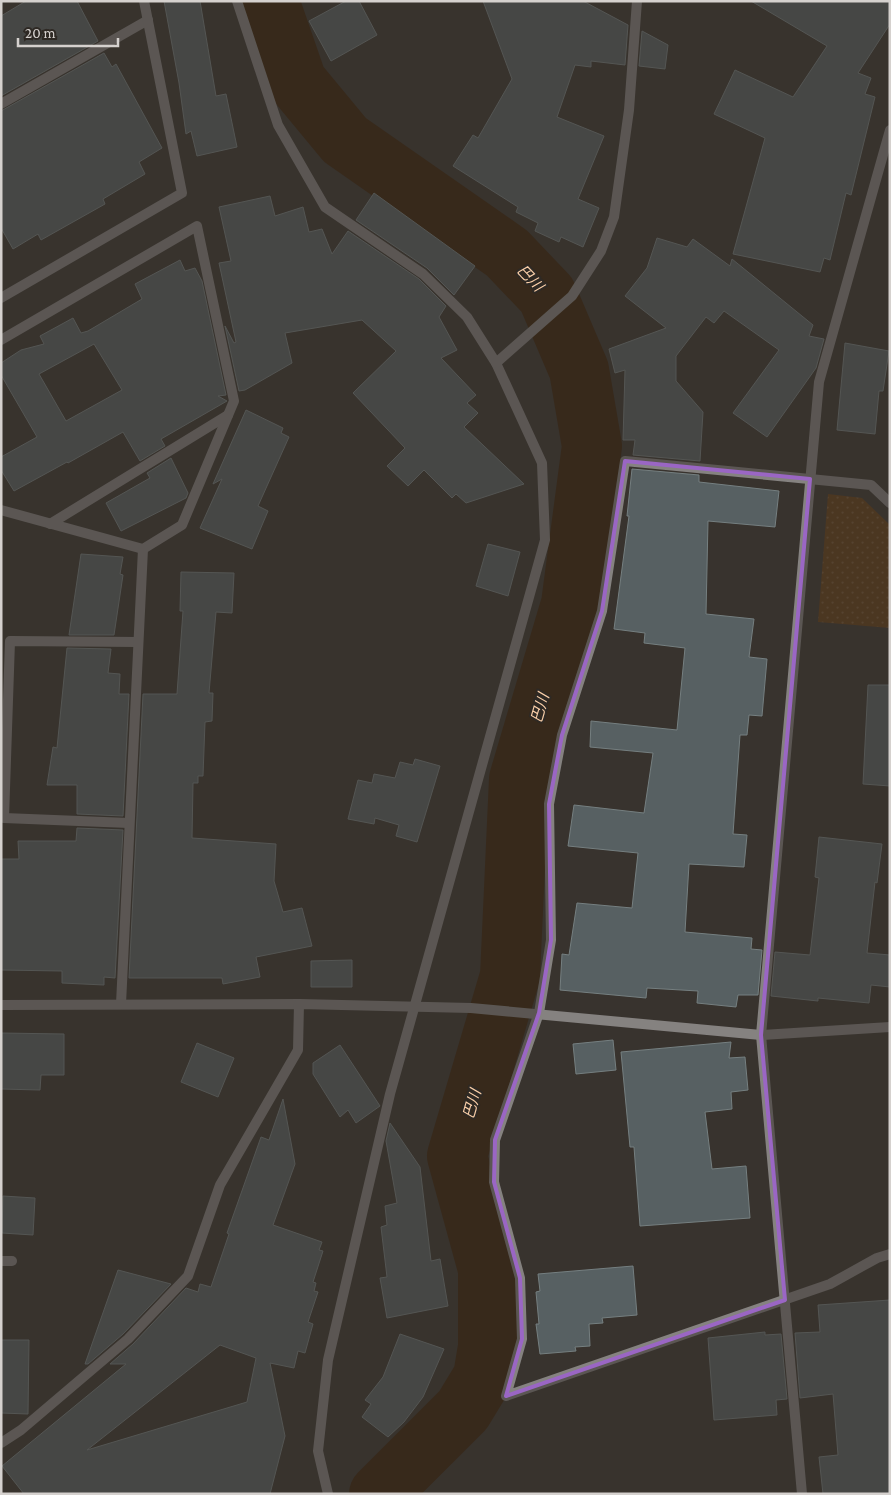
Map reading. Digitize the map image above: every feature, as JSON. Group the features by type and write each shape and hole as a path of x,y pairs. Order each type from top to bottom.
{"street":[{"path":"1,298 182,193 144,1"},
{"path":"236,1 278,124 325,207 423,274 467,317 496,363 542,463 545,540 413,1006 390,1094 328,1360 318,1451 327,1491"},
{"path":"496,363 572,296 602,251 614,217 629,110 637,1"},
{"path":"1,104 148,20"},
{"path":"802,1494 761,1035 818,382 890,130"},
{"path":"1,340 197,226 234,401 182,525 143,549 1,510"},
{"path":"50,524 228,415"},
{"path":"890,503 871,485 625,461 602,611 562,735 549,804 551,940 539,1013 495,1140 494,1182 520,1278 522,1340 506,1396 830,1284 877,1258 890,1254"},
{"path":"120,1004 143,549"},
{"path":"129,823 4,818 10,641 138,642"},
{"path":"1,1443 21,1430 128,1339 188,1276 220,1185 298,1050 300,1004"},
{"path":"1,1005 300,1004 471,1008 761,1035 890,1027"},
{"path":"1,1261 12,1261"}],"highlighted area":[{"path":"625,461 810,479 761,1035 785,1300 506,1396 522,1339 520,1278 494,1182 495,1140 539,1013 551,940 549,804 562,735 602,611"}],"shaded area":[{"path":"828,494 862,498 890,525 890,628 818,622"}],"building":[{"path":"26,1 77,1 98,41 1,96 1,16"},
{"path":"164,1 200,1 216,96 226,94 237,147 197,156 191,131 186,134"},
{"path":"346,1 359,1 377,35 331,61 309,21"},
{"path":"483,1 583,1 628,25 625,65 591,61 591,67 575,65 557,117 604,136 578,199 599,208 583,247 561,237 559,242 535,231 538,223 516,212 518,207 453,166 473,135 478,138 512,79"},
{"path":"751,1 890,1 890,24 858,73 871,78 865,94 875,97 851,195 846,193 830,260 824,258 820,272 733,254 765,138 714,114 735,70 793,97 827,46"},
{"path":"642,31 668,45 665,69 639,66"},
{"path":"104,53 112,67 116,64 162,148 139,162 145,174 103,199 105,204 41,240 38,234 13,249 1,228 1,111"},
{"path":"374,193 475,266 454,295 427,268 356,220"},
{"path":"270,196 275,216 303,207 309,232 322,229 332,254 348,231 419,279 446,306 439,317 457,350 441,358 476,395 467,403 478,413 464,427 524,484 466,503 456,494 452,498 424,470 408,486 387,466 405,448 353,393 396,351 362,320 285,333 292,363 245,390 239,391 225,326 234,343 236,342 219,263 231,261 219,207"},
{"path":"657,238 687,247 693,239 730,266 732,259 813,325 809,336 824,339 816,368 767,437 733,413 779,350 724,311 714,323 706,317 676,356 676,381 703,412 700,461 633,455 635,440 623,440 625,370 615,373 609,349 666,328 625,296 647,268"},
{"path":"180,260 185,271 195,268 202,281 226,395 218,396 227,401 161,439 165,446 140,461 123,432 14,491 1,470 1,457 37,437 1,375 1,363 21,350 44,344 40,336 73,318 81,333 88,331 142,299 135,284","holes":["94,344 122,390 66,421 39,374"]},
{"path":"845,343 889,351 883,391 879,391 875,434 837,430"},
{"path":"246,410 283,428 281,433 289,437 258,506 268,511 252,549 200,528 222,479 213,484"},
{"path":"171,458 188,493 186,498 121,531 106,503 150,478 147,473"},
{"path":"632,469 699,475 699,482 779,491 775,527 708,521 706,614 754,619 749,657 767,659 762,716 749,715 747,735 740,735 733,834 747,835 744,867 689,864 685,932 752,938 751,949 762,950 758,995 738,995 736,1007 697,1003 698,991 647,988 646,998 560,990 562,954 569,955 577,903 632,908 638,853 568,846 574,805 644,813 653,753 590,747 591,721 677,730 685,648 644,643 645,633 614,629 629,516 627,516"},
{"path":"488,544 520,552 508,596 476,586"},
{"path":"81,554 123,557 120,574 123,575 114,635 69,635"},
{"path":"181,572 234,573 232,613 216,612 209,693 213,693 212,721 205,722 203,776 198,776 198,783 193,783 192,838 276,844 274,881 283,912 302,908 312,946 256,957 260,977 223,984 222,978 129,978 143,694 177,694 183,611 180,611"},
{"path":"67,648 111,649 108,673 120,674 119,694 129,694 123,816 77,814 77,785 47,785 53,747 57,748"},
{"path":"868,685 890,685 890,786 863,784"},
{"path":"415,759 440,766 417,842 396,836 399,825 375,818 374,824 348,819 358,780 372,783 374,774 395,778 400,762 413,765"},
{"path":"77,828 123,830 115,978 104,977 104,985 62,983 62,971 1,970 1,859 19,859 18,841 76,841"},
{"path":"819,837 882,844 877,883 875,882 867,953 890,955 890,987 871,985 869,1003 818,998 818,1001 771,996 775,952 810,955 819,878 815,877"},
{"path":"352,960 352,987 311,987 311,961"},
{"path":"1,1033 64,1034 64,1075 41,1075 40,1090 1,1089"},
{"path":"613,1040 616,1070 576,1074 573,1044"},
{"path":"731,1042 729,1058 745,1057 748,1090 731,1092 732,1109 705,1112 712,1169 746,1166 750,1218 640,1226 634,1147 630,1147 621,1052"},
{"path":"197,1043 234,1058 218,1097 181,1082"},
{"path":"340,1045 380,1106 356,1123 348,1110 340,1117 313,1074 313,1063"},
{"path":"283,1099 295,1164 273,1225 322,1242 319,1250 323,1251 313,1282 316,1283 314,1291 318,1292 308,1322 313,1324 305,1353 298,1351 294,1368 270,1363 285,1436 270,1494 24,1494 2,1466 126,1364 110,1364 133,1344 186,1288 198,1292 200,1284 211,1287 229,1234 227,1233 261,1137 269,1140","holes":["220,1345 256,1358 247,1402 87,1450"]},
{"path":"390,1123 420,1167 431,1261 440,1259 448,1306 387,1318 380,1278 387,1277 381,1227 387,1225 385,1206 397,1203 386,1141"},
{"path":"3,1196 35,1198 33,1235 2,1233"},
{"path":"633,1266 637,1315 602,1318 603,1323 589,1324 590,1346 575,1347 576,1351 540,1354 536,1324 539,1324 536,1292 540,1291 538,1274"},
{"path":"118,1270 171,1284 123,1334 88,1364 85,1364"},
{"path":"890,1300 890,1494 823,1494 819,1457 838,1455 833,1394 800,1398 795,1333 820,1332 818,1305"},
{"path":"765,1332 765,1335 781,1334 787,1399 776,1400 777,1415 714,1420 708,1338"},
{"path":"400,1334 444,1349 423,1397 404,1422 388,1437 362,1417 371,1404 365,1400 383,1377"},
{"path":"1,1340 29,1340 28,1414 1,1413"}],"waterway":[{"name":"巴川","path":"269,1 297,82 345,140 507,253 547,295 579,370 592,446 571,604 519,779 510,976 457,1156 488,1269 488,1347 483,1377 463,1410 379,1494"}]}
